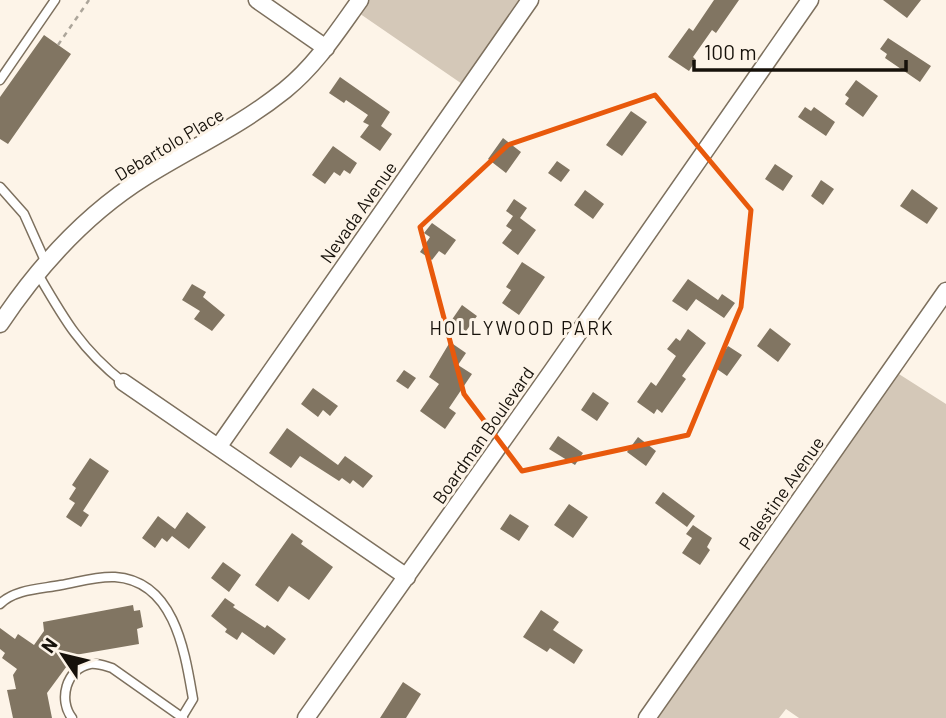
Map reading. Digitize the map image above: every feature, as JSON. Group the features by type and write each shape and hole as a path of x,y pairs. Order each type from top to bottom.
{"street":[{"path":"257,0 326,48"},
{"name":"Debartolo Place","path":"0,324 42,269 86,222 145,177 248,119 286,89 326,48 359,0"},
{"name":"Nevada Avenue","path":"219,446 530,0"},
{"name":"Boardman Boulevard","path":"306,718 810,0"},
{"name":"Palestine Avenue","path":"647,718 946,291"},
{"path":"123,382 407,577"}],"lane":[{"path":"0,80 55,0"},
{"path":"0,187 24,214 42,269 70,330 90,354 123,382"},
{"path":"0,604 14,594 114,577 142,584 159,599 177,627 193,699 183,718 112,668 99,664 89,664 69,679 64,700 67,712 72,718"}],"path":[{"path":"58,45 89,0"}],"highlighted area":[{"path":"655,95 751,210 741,307 688,435 522,471 464,394 420,227 508,145"}],"shaded area":[{"path":"360,0 530,0 468,88 353,9"},
{"path":"891,369 946,404 946,718 799,718 786,709 779,718 647,718"}],"building":[{"path":"714,0 739,0 716,33 712,30 693,57 696,60 689,71 668,57 689,28 693,31"},
{"path":"883,0 921,0 907,18"},
{"path":"44,35 71,54 8,144 0,139 0,97"},
{"path":"888,38 931,66 920,82 885,58 887,54 880,49"},
{"path":"340,77 390,112 381,126 392,134 380,151 360,137 369,125 363,122 368,115 346,100 344,103 329,93"},
{"path":"856,80 878,96 863,117 845,104 849,98 845,95"},
{"path":"805,107 811,111 814,107 835,122 826,136 798,117"},
{"path":"631,111 647,122 622,156 606,145"},
{"path":"503,138 521,152 506,173 488,159"},
{"path":"333,146 357,163 350,174 344,170 340,176 334,172 325,184 312,175"},
{"path":"557,161 570,170 561,182 548,173"},
{"path":"775,164 793,176 783,191 765,179"},
{"path":"821,180 834,189 823,205 811,196"},
{"path":"912,189 938,208 927,224 900,206"},
{"path":"585,190 604,204 593,219 574,205"},
{"path":"514,199 527,208 520,218 536,230 518,255 502,243 512,230 506,226 513,216 506,211"},
{"path":"432,223 456,240 445,255 439,251 432,260 420,252 430,237 424,233"},
{"path":"522,262 545,277 519,315 502,303 511,290 506,287"},
{"path":"688,279 718,300 722,294 735,303 724,318 696,299 687,311 672,301"},
{"path":"192,284 206,292 203,297 225,315 212,331 194,319 200,311 182,300"},
{"path":"462,305 477,316 466,331 451,321"},
{"path":"770,328 791,344 778,362 757,346"},
{"path":"688,329 706,343 682,376 686,379 662,413 657,409 654,414 637,402 651,382 656,386 676,356 667,349 676,338 680,341"},
{"path":"450,342 466,353 458,365 472,374 449,408 456,413 445,429 420,411 439,384 429,377"},
{"path":"728,346 742,355 727,376 714,367"},
{"path":"404,370 416,378 408,389 396,381"},
{"path":"313,388 338,406 330,416 323,410 318,417 301,404"},
{"path":"593,392 609,403 597,421 581,410"},
{"path":"287,428 338,465 345,456 373,476 363,488 353,480 350,484 342,478 339,481 300,456 291,468 269,453"},
{"path":"558,436 583,453 575,465 549,449"},
{"path":"638,437 656,451 646,466 627,452"},
{"path":"90,458 109,471 83,511 89,515 81,527 66,517 75,503 69,499 76,488 72,485"},
{"path":"663,492 695,516 687,527 655,503"},
{"path":"569,504 588,517 573,538 554,525"},
{"path":"187,512 206,527 189,549 172,536 167,542 162,538 155,548 142,538 158,516 175,529"},
{"path":"510,514 529,526 519,541 500,529"},
{"path":"693,525 712,538 707,547 710,550 700,565 682,553 692,538 686,534"},
{"path":"292,533 303,541 301,544 333,567 309,600 289,586 278,602 255,585"},
{"path":"223,562 241,575 229,592 211,578"},
{"path":"225,598 235,605 233,607 265,628 267,625 286,639 274,655 242,632 237,640 225,632 227,629 211,616"},
{"path":"133,605 134,611 140,610 143,627 137,629 139,644 75,655 47,693 52,718 13,718 7,690 16,689 13,675 17,669 2,658 5,653 0,649 0,628 15,639 18,634 34,645 44,631 43,622"},
{"path":"541,610 559,622 553,630 583,650 574,664 550,648 547,652 523,637"},
{"path":"403,682 421,694 406,718 380,718"}],"district":[{"name":"HOLLYWOOD PARK","path":"522,327"}]}
